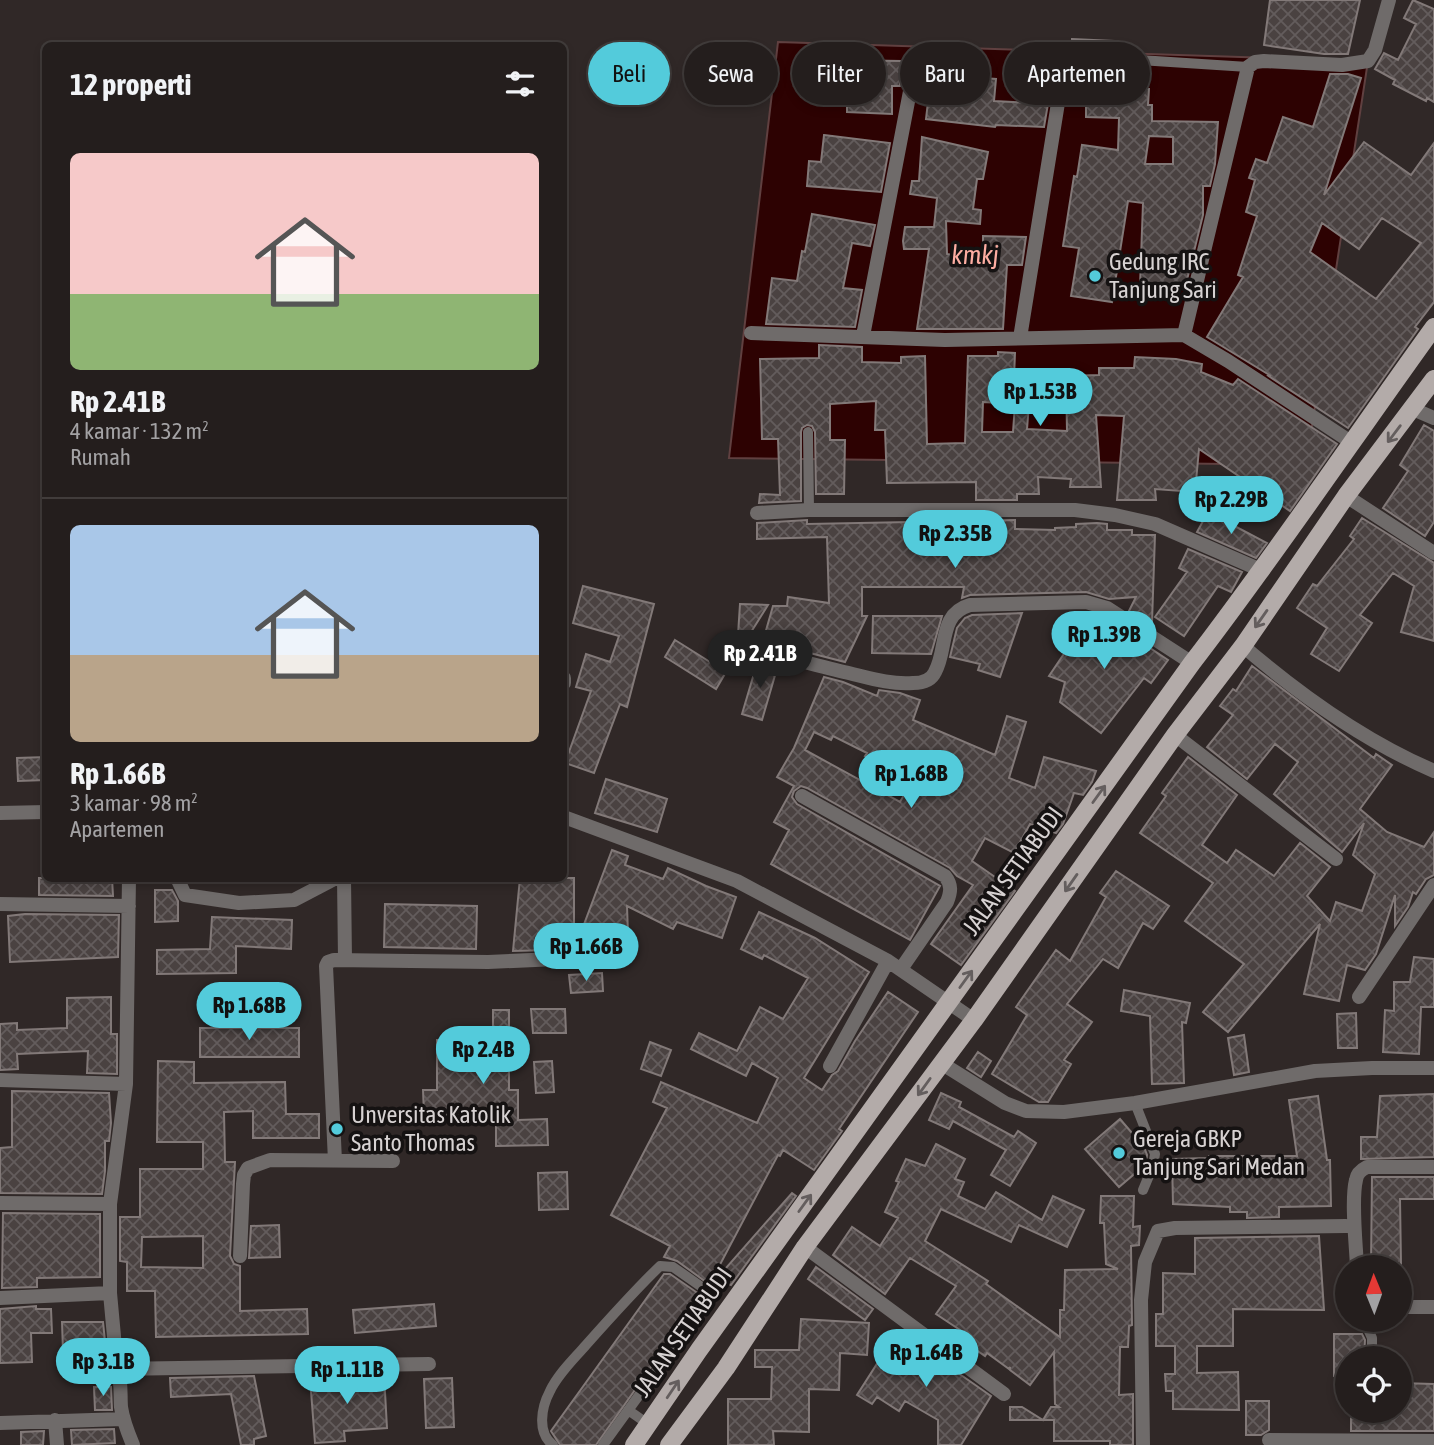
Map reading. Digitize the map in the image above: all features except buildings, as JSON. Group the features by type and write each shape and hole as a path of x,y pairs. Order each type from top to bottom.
{"main road":[{"name":"JALAN SETIABUDI","path":"634,1445 699,1350 1192,663 1263,571 1434,327"},
{"path":"669,1445 726,1368 806,1247 974,1020 1346,496 1434,379"},
{"path":"1222,625 1242,646"},
{"path":"699,1350 726,1368"}],"street":[{"path":"1184,335 1248,67 1255,62 1264,61 1342,65 1367,61 1375,50 1389,0"},
{"path":"863,336 907,105"},
{"path":"1020,338 1058,105"},
{"path":"751,333 945,340 1184,335 1228,360 1351,442"},
{"path":"1413,409 1434,418"},
{"path":"1346,496 1434,553"},
{"path":"757,513 809,510 1075,510 1155,524 1263,571"},
{"path":"736,644 867,677 912,684 928,681 936,672 949,621 961,608 1086,602 1116,612 1192,663"},
{"path":"1242,646 1275,674 1357,730 1402,757 1434,771"},
{"path":"1175,735 1336,859"},
{"path":"802,796 945,876 950,882 951,890 947,902 894,965 830,1066"},
{"path":"0,813 42,812"},
{"path":"567,817 737,881 894,965 974,1020"},
{"path":"129,882 126,1084 110,1204 110,1293 123,1419 133,1445"},
{"path":"179,882 185,895 239,902 294,900 328,882"},
{"path":"344,882 345,960"},
{"path":"1359,997 1434,885"},
{"path":"0,904 129,906"},
{"path":"335,1161 326,966 331,961 488,962 579,958"},
{"path":"941,1063 1005,1103 1026,1111 1064,1112 1135,1103 1315,1071 1434,1068"},
{"path":"0,1080 126,1084"},
{"path":"240,1256 243,1184 248,1168 270,1160 393,1161"},
{"path":"1357,1255 1355,1192 1359,1172 1367,1167 1434,1167"},
{"path":"0,1203 110,1204"},
{"path":"1143,1445 1141,1300 1145,1262 1158,1231 1175,1228 1346,1226"},
{"path":"806,1247 1004,1394"},
{"path":"0,1298 110,1293"},
{"path":"1412,1307 1434,1307"},
{"path":"117,1368 429,1364"},
{"path":"0,1423 123,1419"},
{"path":"55,1420 57,1445"},
{"path":"1269,1440 1434,1441"}],"lane":[{"path":"1150,61 1248,67"},
{"path":"808,432 809,510"},
{"path":"1135,1103 1155,1154 1143,1190"},
{"path":"553,1445 545,1439 543,1430 542,1411 550,1390 631,1294 660,1266 673,1267 708,1293 708,1300 603,1445"},
{"path":"681,1337 699,1350"},
{"path":"628,1410 648,1424"}],"water":[{"name":"kmkj","path":"778,42 792,42 792,105 886,105 886,45 900,46 900,105 990,105 990,49 1004,49 1004,105 1150,105 1150,54 1368,61 1306,465 729,458 771,105 778,105"}],"place":[{"name":"Gedung IRC Tanjung Sari","path":"1095,276"},
{"name":"Unversitas Katolik Santo Thomas","path":"337,1129"},
{"name":"Gereja GBKP Tanjung Sari Medan","path":"1119,1153"}]}
